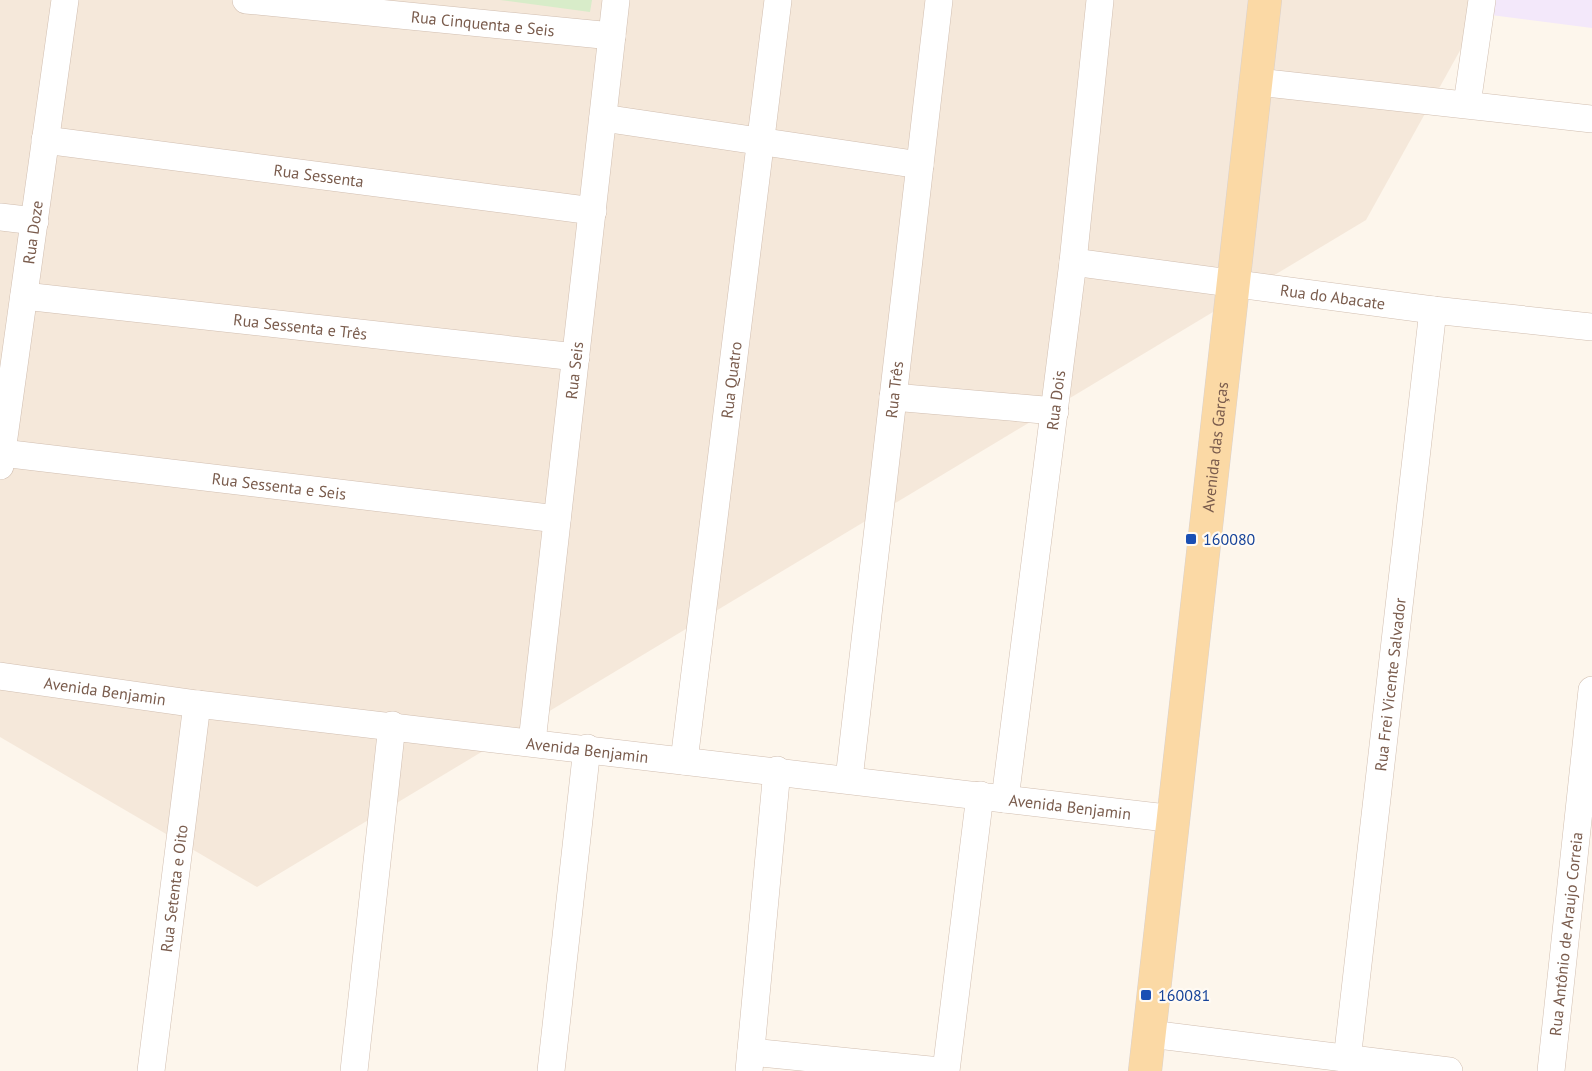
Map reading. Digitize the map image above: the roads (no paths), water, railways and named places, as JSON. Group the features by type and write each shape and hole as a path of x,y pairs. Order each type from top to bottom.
{"main road":[{"name":"Avenida das Garças","path":"1145,1071 1235,284 1265,0"}],"street":[{"name":"Rua Doze","path":"1,460 64,0"},
{"name":"Rua Cinquenta e Seis","path":"246,0 368,6 612,36"},
{"name":"Rua Seis","path":"532,742 594,211 616,0"},
{"name":"Rua Quatro","path":"684,761 778,0"},
{"name":"Rua Três","path":"849,779 939,0"},
{"name":"Rua Dois","path":"946,1071 1055,411 1100,0"},
{"path":"1467,104 1482,0"},
{"path":"1257,82 1592,119"},
{"path":"603,118 920,165"},
{"name":"Rua Sessenta","path":"45,140 594,211"},
{"path":"0,217 35,221"},
{"name":"Rua do Abacate","path":"1073,262 1433,310 1592,327"},
{"name":"Rua Sessenta e Três","path":"24,296 576,357"},
{"name":"Rua Frei Vicente Salvador","path":"1347,1060 1433,310"},
{"path":"893,397 1055,411"},
{"name":"Rua Sessenta e Seis","path":"1,460 557,519"},
{"name":"Avenida Benjamin","path":"0,679 1175,819"},
{"name":"Rua Antônio de Araujo Correia","path":"1551,1071 1590,726 1592,690"},
{"name":"Rua Setenta e Oito","path":"151,1071 197,704"},
{"path":"354,1071 392,725"},
{"path":"551,1071 587,748"},
{"path":"777,771 750,1062 940,1071"},
{"path":"1150,1034 1449,1071"}],"place":[{"name":"160080","path":"1191,539"},
{"name":"160081","path":"1146,995"}]}
